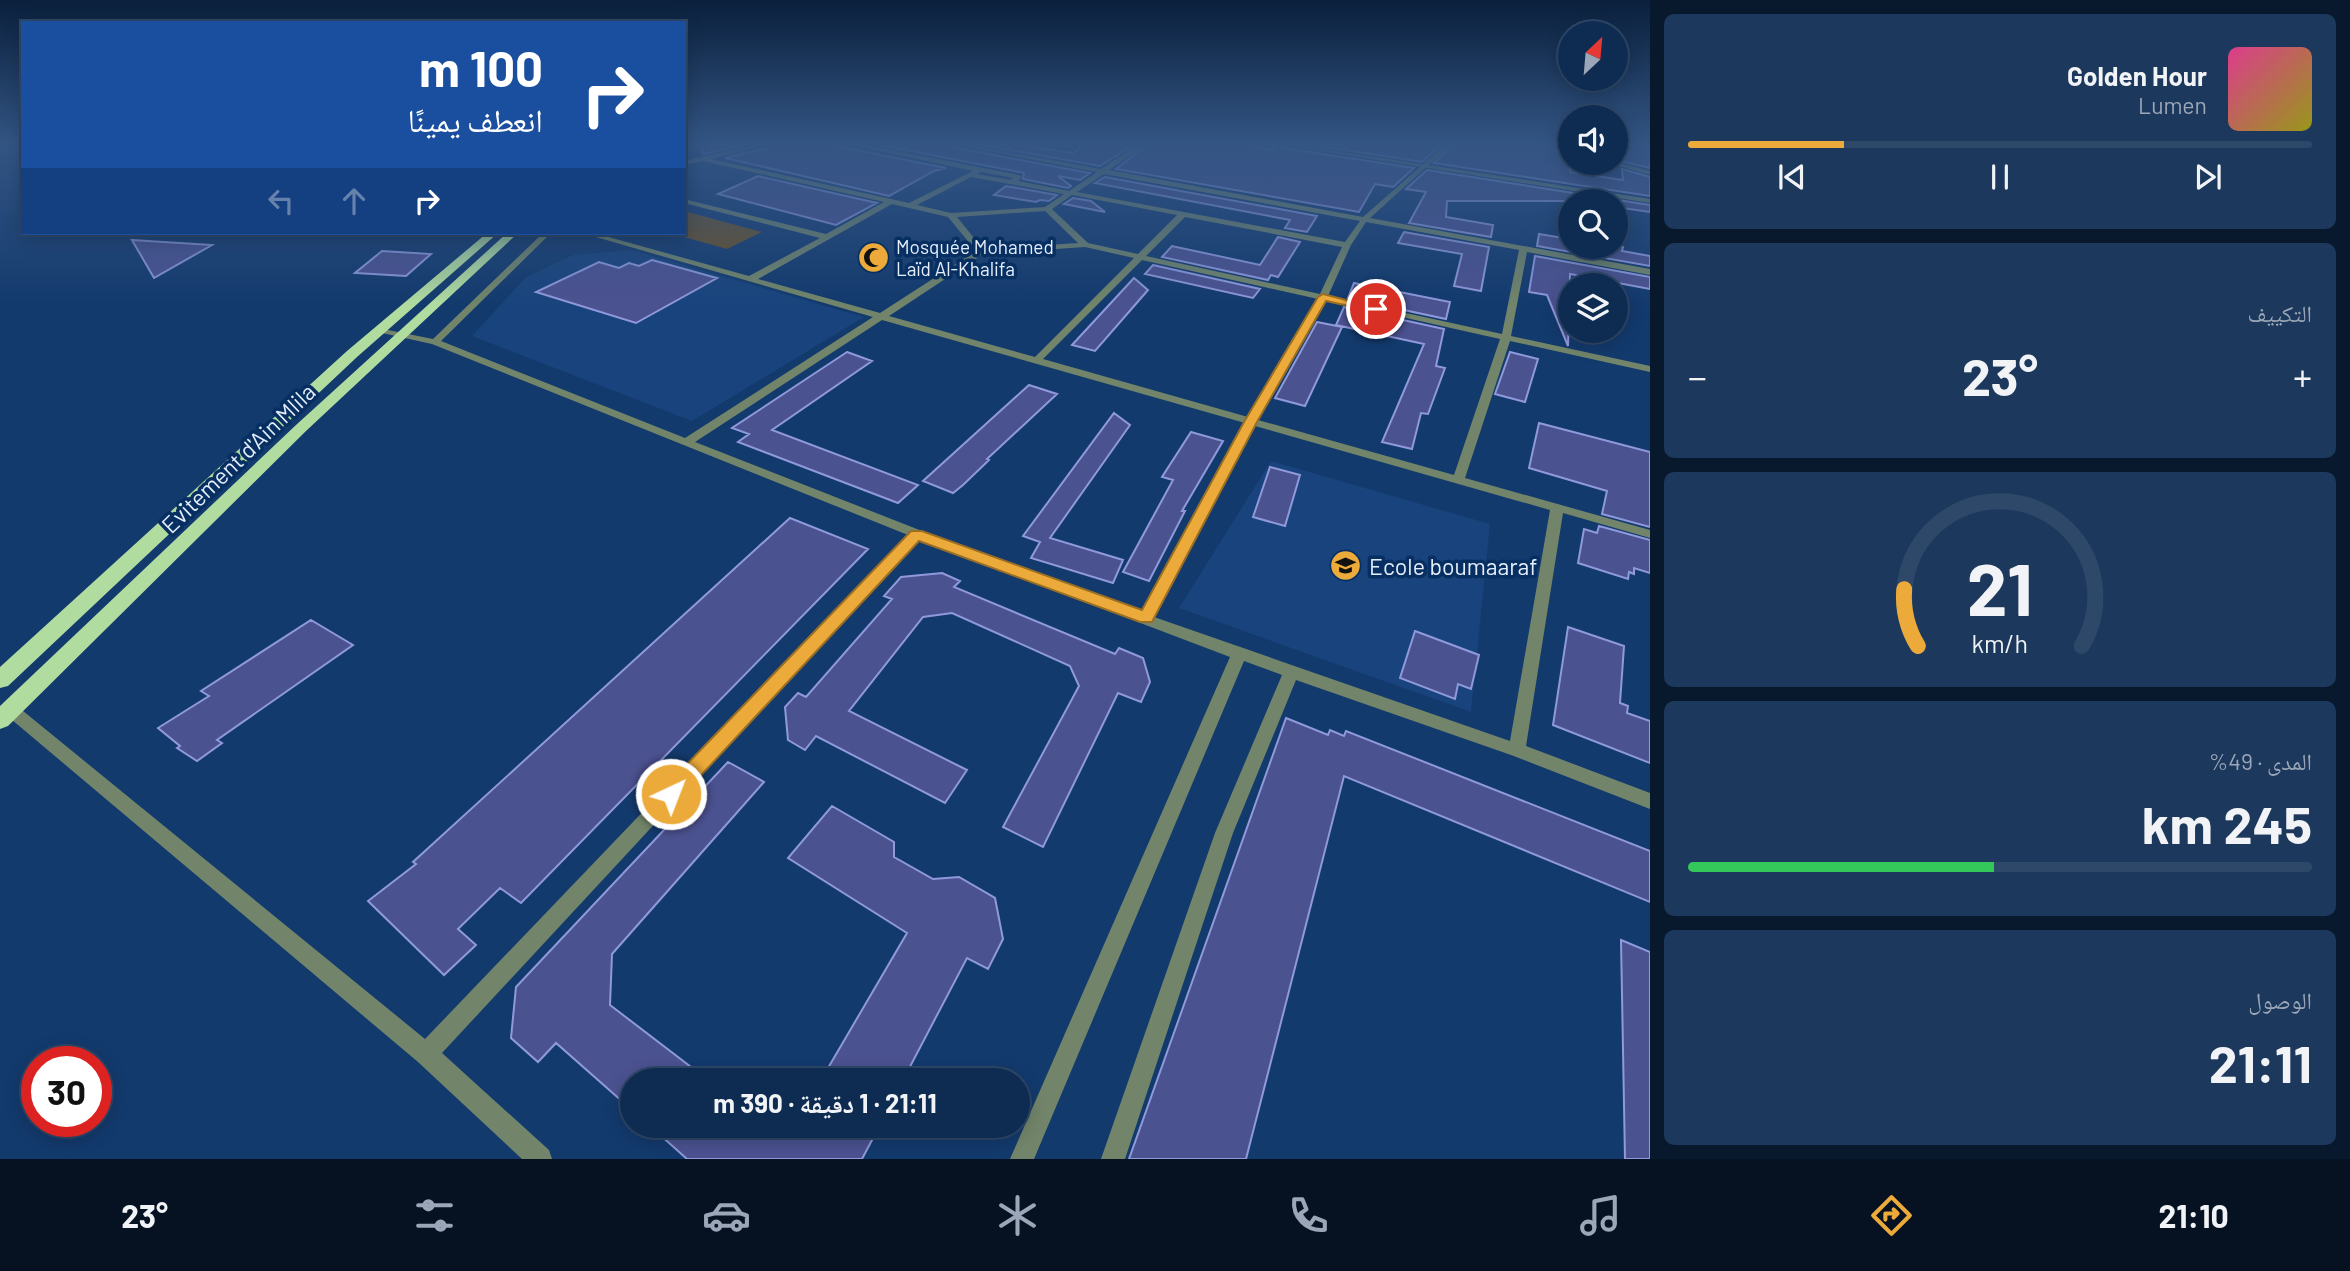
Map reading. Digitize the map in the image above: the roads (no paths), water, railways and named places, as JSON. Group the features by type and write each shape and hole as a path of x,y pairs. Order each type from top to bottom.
{"highway":[{"name":"Evitement d'Ain Mlila","path":"0,680 378,331 491,235"},
{"name":"Evitement d'Ain Mlila","path":"5,715 301,428 511,235"}],"street":[{"path":"878,198 951,215 1047,209 1063,198"},
{"path":"910,206 925,198"},
{"path":"1097,198 1347,244"},
{"path":"1244,198 1650,272"},
{"path":"1146,618 1251,422 1323,297 1347,244 1364,220 1389,198"},
{"path":"751,279 891,201"},
{"path":"686,202 827,237"},
{"path":"1047,209 1085,245"},
{"path":"1036,361 1138,256 1183,214"},
{"path":"951,215 981,252"},
{"path":"435,342 545,235"},
{"path":"593,235 1650,534"},
{"path":"685,443 981,252 1085,245 1650,369"},
{"path":"1458,480 1506,337 1523,249"},
{"path":"378,331 405,334 435,342 916,534 1239,654 1517,750 1650,801"},
{"path":"1517,750 1557,508"},
{"path":"426,1054 916,534"},
{"path":"1022,1159 1239,654"},
{"path":"1113,1159 1224,833 1291,672"},
{"path":"5,715 426,1054 540,1159"}],"place":[{"name":"Mosquée Mohamed Laïd Al-Khalifa","path":"873,257"},
{"name":"Ecole boumaaraf","path":"1346,566"}]}
